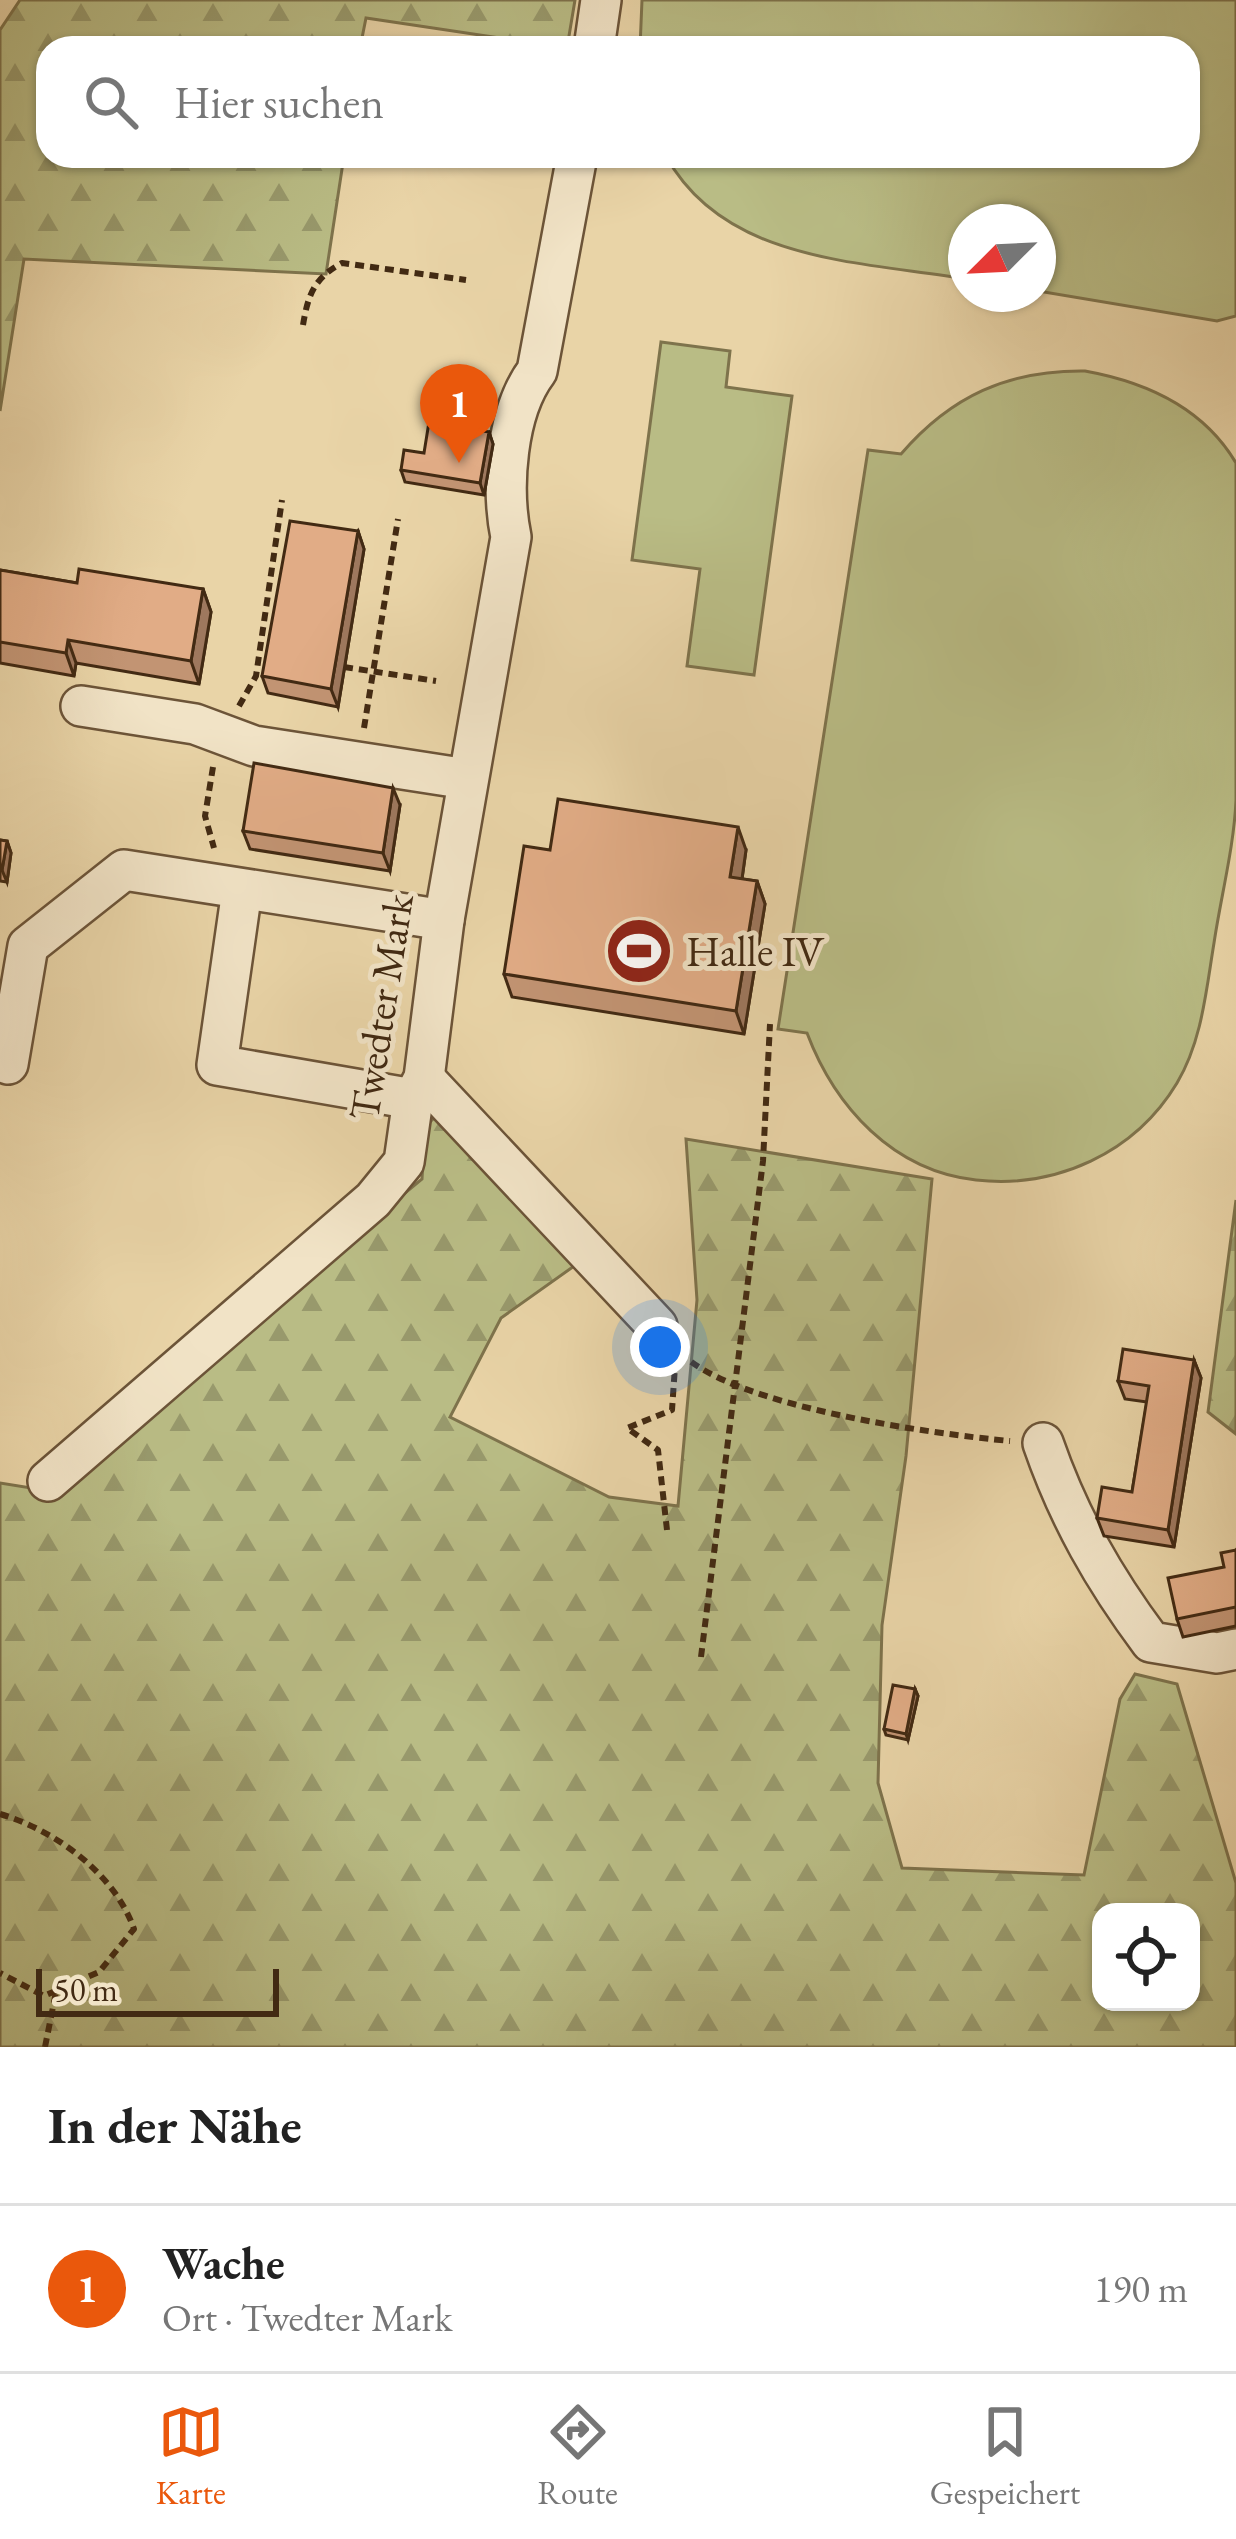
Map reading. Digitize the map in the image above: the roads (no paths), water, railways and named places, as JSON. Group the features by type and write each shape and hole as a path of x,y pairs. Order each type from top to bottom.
{"street":[{"path":"596,36 602,0"},
{"name":"Twedter Mark","path":"48,1480 374,1200 404,1162 466,778 511,537 504,500 522,391 537,371 575,168"},
{"path":"80,706 225,731 254,746 466,778"},
{"path":"8,1064 28,946 124,870 444,920"},
{"path":"231,888 217,1064 419,1089 667,1337"},
{"path":"1043,1444 1068,1513 1108,1585 1151,1642 1217,1653 1236,1649"}],"place":[{"name":"Wache","path":"459,463"},
{"name":"Halle IV","path":"639,951"}]}
